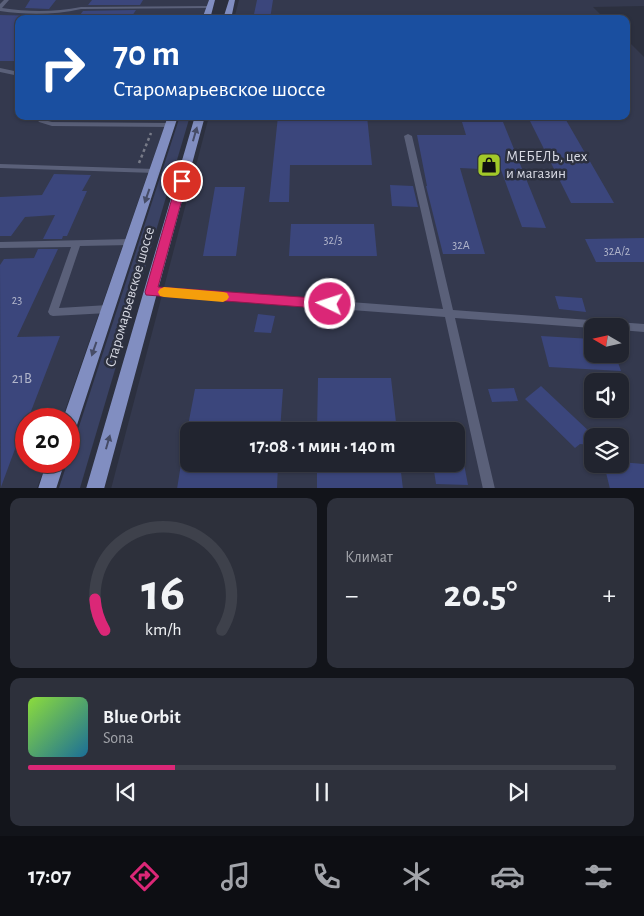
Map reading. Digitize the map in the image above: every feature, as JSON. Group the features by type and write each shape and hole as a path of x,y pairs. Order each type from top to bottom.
{"main road":[{"path":"228,15 232,0"},
{"name":"Старомарьевское шоссе","path":"75,408 172,120"},
{"name":"Старомарьевское шоссе","path":"95,488 199,120"},
{"path":"47,488 52,473"}],"lane":[{"path":"7,0 0,8 14,12 66,12 81,8 211,4"},
{"path":"0,70 15,73"},
{"path":"40,120 52,124 154,125 172,120"},
{"path":"408,136 488,488"},
{"path":"0,166 155,171"},
{"path":"0,246 131,242"},
{"path":"76,245 53,312 108,309"},
{"path":"151,292 584,323"},
{"path":"629,327 644,328"}],"path":[{"path":"136,170 154,125"}],"shaded area":[{"path":"0,0 209,0 203,15 15,15 15,120 167,120 66,408 15,408 15,473 43,473 37,488 0,488"},
{"path":"239,0 644,0 644,6 593,7 601,15 235,15"},
{"path":"630,43 644,57 644,488 111,488 208,120 630,120"},
{"path":"179,120 189,120 80,488 59,488 64,473 80,473 80,423"}],"building":[{"path":"30,0 56,0 49,9 25,8"},
{"path":"92,0 143,0 140,5 88,5"},
{"path":"257,0 273,0 271,15 254,15"},
{"path":"136,10 133,15 80,15 83,11"},
{"path":"0,15 15,15 15,61 0,61"},
{"path":"278,120 367,120 372,165 290,165 289,202 269,202"},
{"path":"566,120 614,203 571,203 530,121"},
{"path":"462,122 503,122 546,228 522,227 501,170 460,168 485,254 443,254 426,186 417,135 466,135"},
{"path":"54,174 91,175 82,191 87,191 67,236 63,236 62,239 43,239 55,215 25,217 11,236 0,236 0,197 42,195"},
{"path":"390,185 413,186 418,207 392,206"},
{"path":"215,187 245,187 236,256 203,256"},
{"path":"291,224 374,224 377,256 289,256"},
{"path":"644,238 644,262 596,262 585,239"},
{"path":"38,249 58,249 17,337 60,336 32,408 15,408 15,449 1,487 0,265 4,259 34,258"},
{"path":"555,296 582,298 586,312 559,309"},
{"path":"258,314 275,316 271,333 254,332"},
{"path":"541,336 584,339 584,363 618,363 621,371 549,367"},
{"path":"318,378 391,378 396,422 317,422"},
{"path":"541,386 586,428 584,428 584,444 580,444 575,448 525,399"},
{"path":"514,388 518,401 492,402 488,389"},
{"path":"195,389 283,389 281,422 189,422"},
{"path":"629,463 644,464 644,488 610,488 606,473 629,473"},
{"path":"465,469 468,485 436,484 434,472 465,472"},
{"path":"180,470 180,472 278,472 277,488 177,488"},
{"path":"317,472 401,472 403,488 317,488"}],"slow traffic":[{"path":"164,292 223,297"}],"place":[{"name":"МЕБЕЛЬ, цех и магазин","path":"489,165"}],"route":[{"path":"182,181 151,292 330,304"}]}
